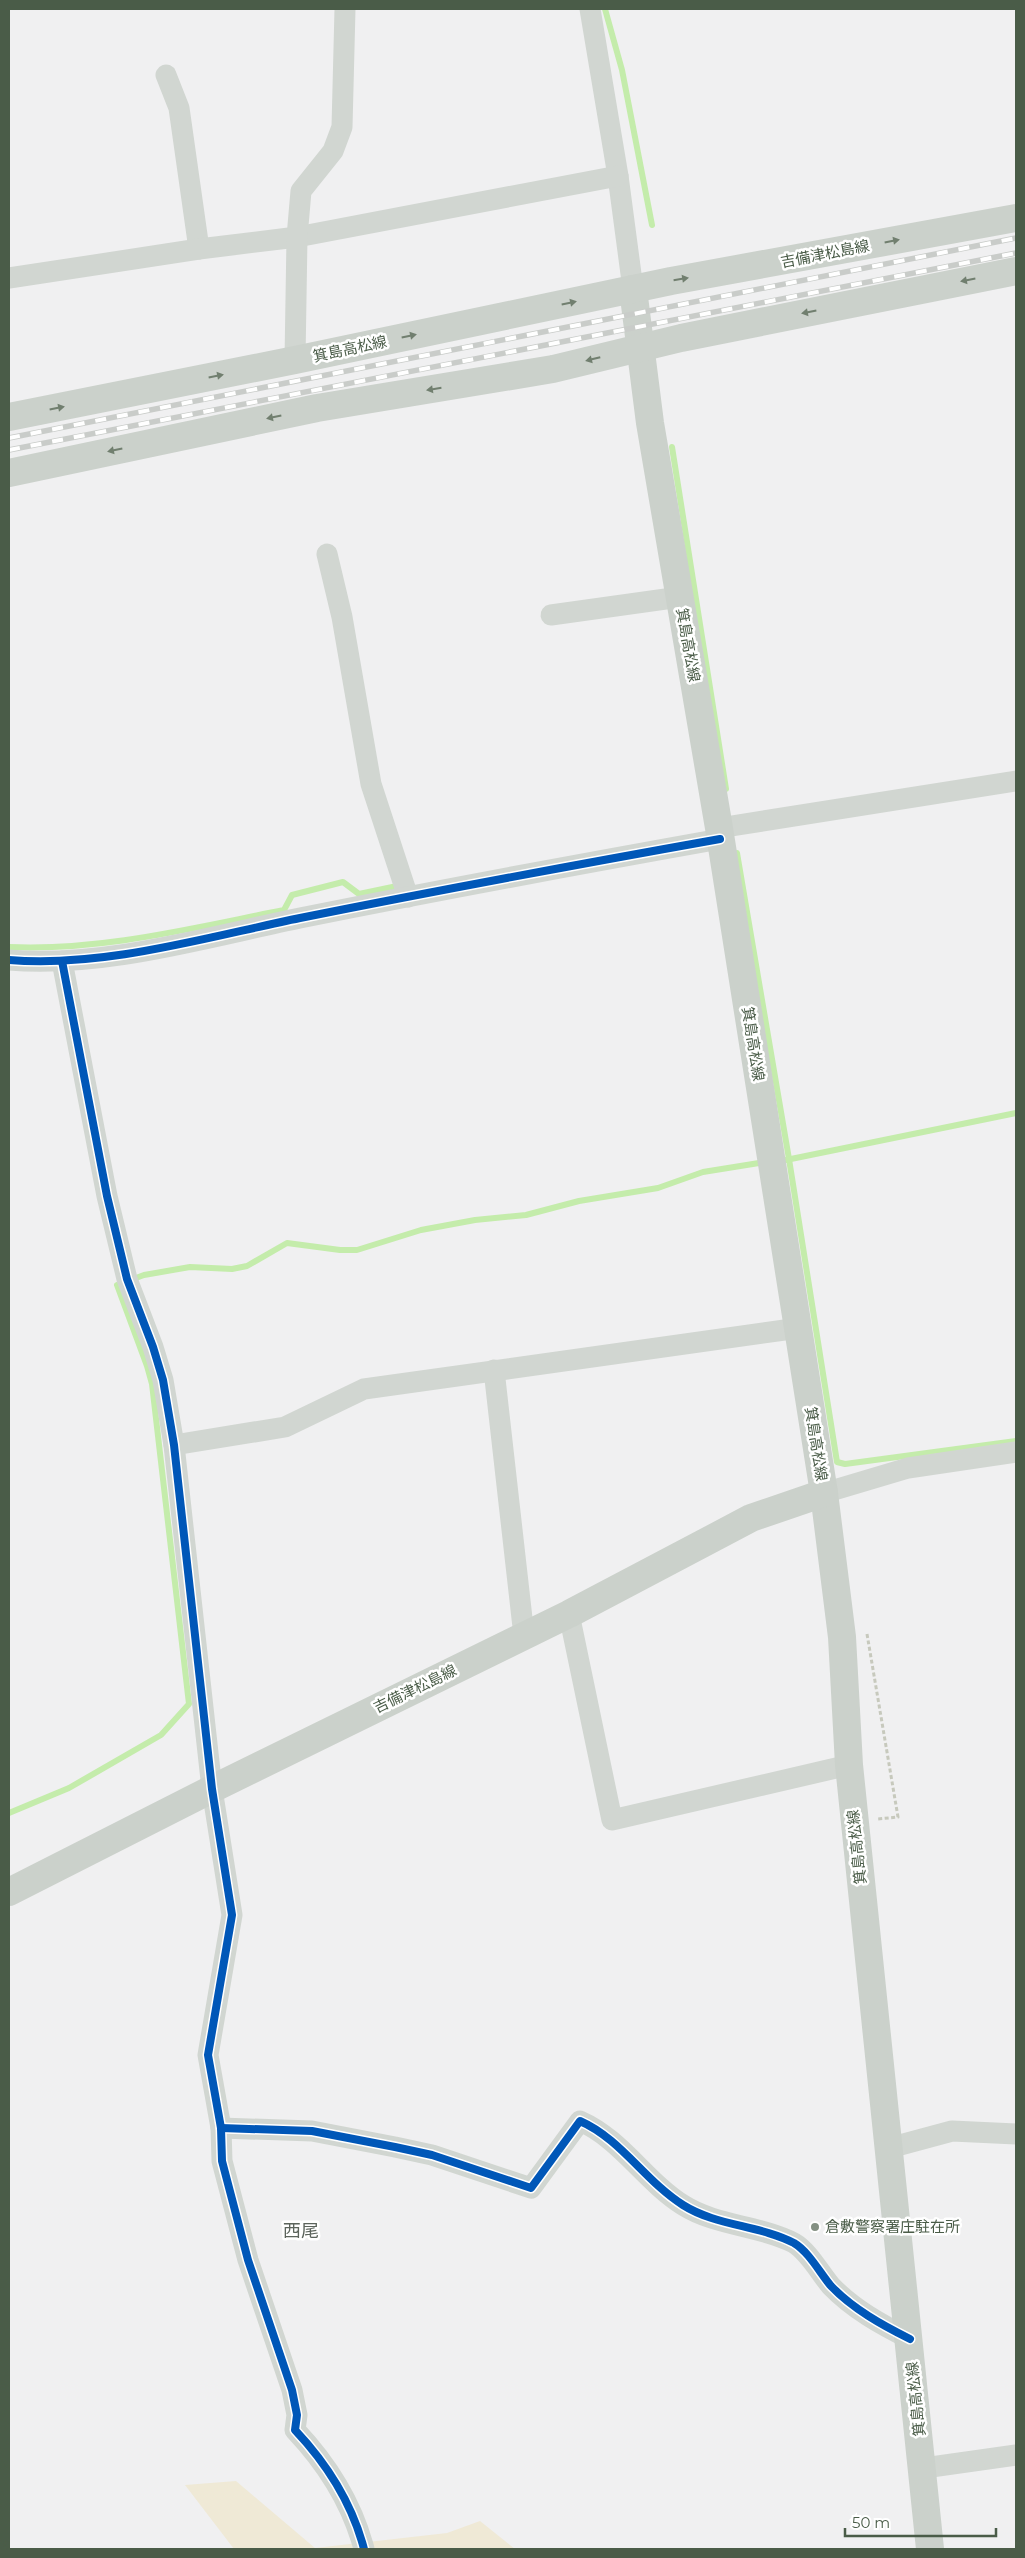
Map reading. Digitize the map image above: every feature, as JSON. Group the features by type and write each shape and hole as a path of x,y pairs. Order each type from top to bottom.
{"main road":[{"name":"吉備津松島線","path":"633,289 1016,218"},
{"path":"9,472 317,408 553,369 641,347 1016,271"},
{"name":"箕島高松線","path":"9,417 296,360 633,289 650,423 680,596 727,829 824,1493 842,1637 849,1765 924,2468 930,2549"},
{"name":"吉備津松島線","path":"9,1892 212,1789 569,1614 751,1518 824,1493"}],"street":[{"path":"296,360 297,237 301,191 333,151 342,127 345,9"},
{"path":"590,9 618,176 633,289"},
{"path":"166,75 179,108 199,249"},
{"path":"9,278 199,249 297,237 618,176"},
{"path":"327,554 342,617 372,784 406,890"},
{"path":"551,615 680,596"},
{"path":"9,960 62,961 144,950 406,890 552,868 727,829 1016,781"},
{"path":"62,961 108,1196 127,1281 153,1347 163,1380 174,1445 212,1789 232,1915 208,2054 222,2128 222,2161 246,2251 274,2342 292,2390 297,2415 295,2430 319,2456 340,2489 353,2516 364,2549"},
{"path":"174,1445 285,1426 364,1389 799,1328"},
{"path":"494,1370 524,1636"},
{"path":"824,1493 908,1468 1016,1452"},
{"path":"569,1614 612,1820 849,1765"},
{"path":"222,2128 312,2131 395,2147 432,2155 531,2188 580,2121 598,2129 665,2192 684,2206 714,2218 775,2235 796,2244 832,2286 854,2306 910,2338"},
{"path":"889,2148 952,2131 1016,2134"},
{"path":"924,2468 1016,2455"}],"path":[{"path":"866,1629 898,1817 875,1819"}],"shaded area":[{"path":"236,2481 315,2548 447,2533 480,2521 515,2549 234,2549 185,2485"}],"waterway":[{"path":"605,9 622,70 652,225"},
{"path":"672,447 726,789"},
{"path":"737,853 789,1159 837,1462 845,1464 1016,1441"},
{"path":"9,947 44,947 113,942 181,931 284,910 292,895 343,882 359,894 402,885"},
{"path":"786,1160 1016,1113"},
{"path":"9,1813 69,1788 161,1735 189,1704 152,1384 117,1285 144,1275 190,1267 232,1269 247,1266 287,1243 340,1250 357,1250 421,1230 475,1220 526,1215 579,1201 658,1188 703,1172 759,1163"}],"railway":[{"path":"9,438 1016,238"},
{"path":"9,450 1016,253"}],"cycle path":[{"path":"9,960 81,959 155,949 300,918 510,877 720,839"},
{"path":"62,961 107,1196 127,1279 153,1347 163,1380 174,1445 212,1789 232,1915 208,2055 221,2128 222,2161 248,2260 292,2390 297,2415 295,2430 318,2456 337,2485 353,2516 364,2549"},
{"path":"221,2128 312,2131 395,2147 432,2155 531,2188 580,2121 608,2138 669,2195 683,2205 723,2222 767,2232 794,2243 809,2257 831,2286 849,2302 878,2322 910,2339"}],"place":[{"name":"倉敷警察署庄駐在所","path":"815,2227"}],"district":[{"name":"西尾","path":"301,2231"}]}
